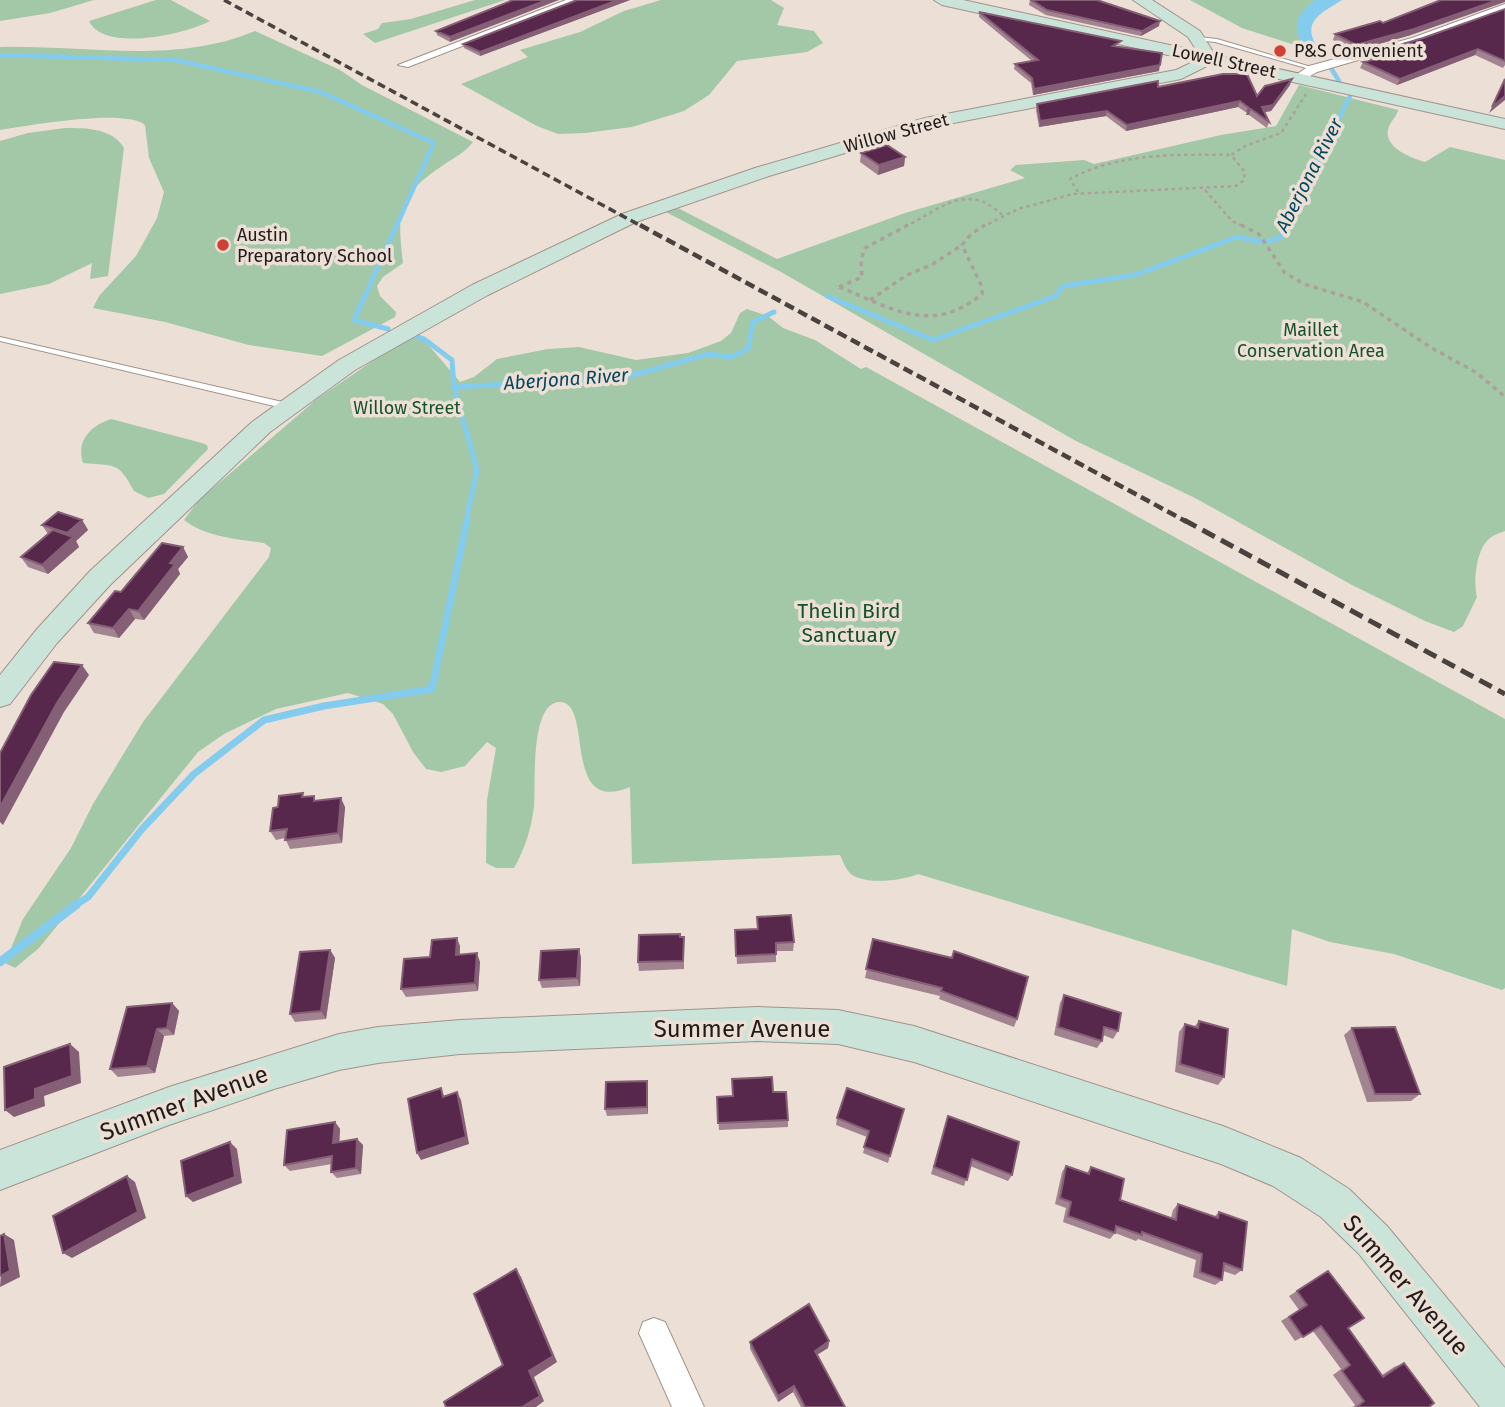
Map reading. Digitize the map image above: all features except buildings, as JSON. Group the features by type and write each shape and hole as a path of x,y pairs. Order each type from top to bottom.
{"main road":[{"name":"Lowell Street","path":"942,0 1203,48 1299,77 1505,124"},
{"path":"1141,0 1203,48"},
{"name":"Willow Street","path":"0,695 38,646 100,578 232,452 287,406 347,365 424,319 562,249 652,209 732,181 906,128 1181,74 1197,68 1203,48"},
{"name":"Summer Avenue","path":"0,1170 239,1082 319,1057 378,1045 460,1037 744,1025 800,1024 838,1027 914,1044 1223,1145 1287,1172 1335,1203 1379,1247 1505,1403"}],"street":[{"path":"404,65 576,0"},
{"path":"1299,77 1315,69 1416,40 1505,7"},
{"path":"654,1334 688,1407"}],"lane":[{"path":"1203,48 1215,40 1315,69"},
{"path":"0,339 287,406"}],"path":[{"path":"1077,192 1070,178 1085,172 1173,156 1231,155 1238,149 1285,130 1306,94 1299,77"},
{"path":"869,300 907,275 933,264 962,245 973,232 1002,215 1077,192 1205,190 1236,186 1244,180 1245,172 1231,155"},
{"path":"1205,190 1232,221 1259,234 1280,269 1304,285 1363,302 1477,373 1505,397"},
{"path":"962,245 978,271 983,286 982,294 974,303 947,315 929,318 898,312 839,288 862,277 862,251 871,244 963,197 982,199 992,204 1002,215"}],"green space":[{"path":"0,0 94,0 50,13 0,21"},
{"path":"156,0 171,0 210,21 165,35 128,38 98,31 89,21"},
{"path":"475,0 505,0 375,43 363,34 378,29 382,23 411,19"},
{"path":"661,0 771,0 784,8 777,25 814,31 823,43 807,52 737,61 709,95 684,111 632,127 585,133 558,134 537,126 461,84 528,57 520,50 580,32 624,11"},
{"path":"1190,0 1315,0 1304,10 1299,21 1299,34 1304,48 1242,28"},
{"path":"255,31 340,70 362,85 473,142 416,187 403,207 400,231 403,263 383,277 377,286 380,296 396,312 395,317 322,356 249,345 165,322 93,308 99,296 136,256 157,218 164,192 149,158 145,125 134,120 97,118 0,130 0,47 129,51 193,48"},
{"name":"Maillet Conservation Area","path":"1299,85 1398,110 1389,127 1390,142 1400,152 1414,158 1425,162 1450,147 1505,160 1505,531 1485,543 1476,575 1477,597 1463,626 1454,632 1425,621 1352,585 1195,498 1076,441 781,272 664,211 676,207 777,259 905,213 1025,178 1010,170 1016,165 1084,160 1094,164 1221,135 1276,126"},
{"path":"65,128 106,133 119,141 124,148 108,276 90,279 92,263 49,284 0,294 0,141 28,133"},
{"name":"Thelin Bird Sanctuary","path":"747,309 768,316 783,328 815,340 861,369 866,367 1505,719 1505,988 1502,990 1394,954 1330,942 1292,929 1287,986 918,874 903,879 865,880 851,874 840,855 632,864 630,787 609,792 595,786 587,774 571,708 561,702 551,705 539,729 534,807 524,846 514,868 496,868 486,863 487,800 496,748 487,742 465,766 441,772 426,769 413,752 393,714 383,704 348,693 276,709 224,734 198,752 39,948 15,968 5,963 23,919 71,848 93,804 143,722 269,557 271,548 264,543 212,534 184,520 199,500 317,399 412,334 419,334 460,382 474,377 497,359 548,349 579,347 636,360 688,353 721,341 731,333 740,313"},
{"path":"111,419 202,443 207,445 208,449 164,494 148,498 134,491 124,474 114,467 83,463 81,448 86,435"}],"water":[{"path":"1315,0 1342,0 1320,15 1312,26 1311,33 1320,51 1317,55 1303,42 1297,29 1301,15"}],"waterway":[{"path":"0,55 175,60 321,92 434,143 396,227"},
{"name":"Aberjona River","path":"1331,68 1339,81"},
{"name":"Aberjona River","path":"1285,227 1350,96"},
{"path":"388,329 354,320 397,225"},
{"name":"Aberjona River","path":"827,296 933,340 1056,296 1063,286 1135,275 1237,237 1264,242 1280,238 1286,225"},
{"name":"Aberjona River","path":"454,387 622,378 709,354 731,357 748,349 753,322 774,312"},
{"path":"414,336 424,339 452,360 454,387"},
{"path":"454,387 477,470 466,522"},
{"path":"74,906 88,897 142,829 194,774 264,720 324,706 432,689 467,520"},
{"path":"0,962 76,905"}],"railway":[{"path":"224,0 643,227"},
{"path":"640,225 1187,522"},
{"path":"1184,520 1505,694"}],"place":[{"name":"P&S Convenient","path":"1280,51"},
{"name":"Austin Preparatory School","path":"223,245"}]}
